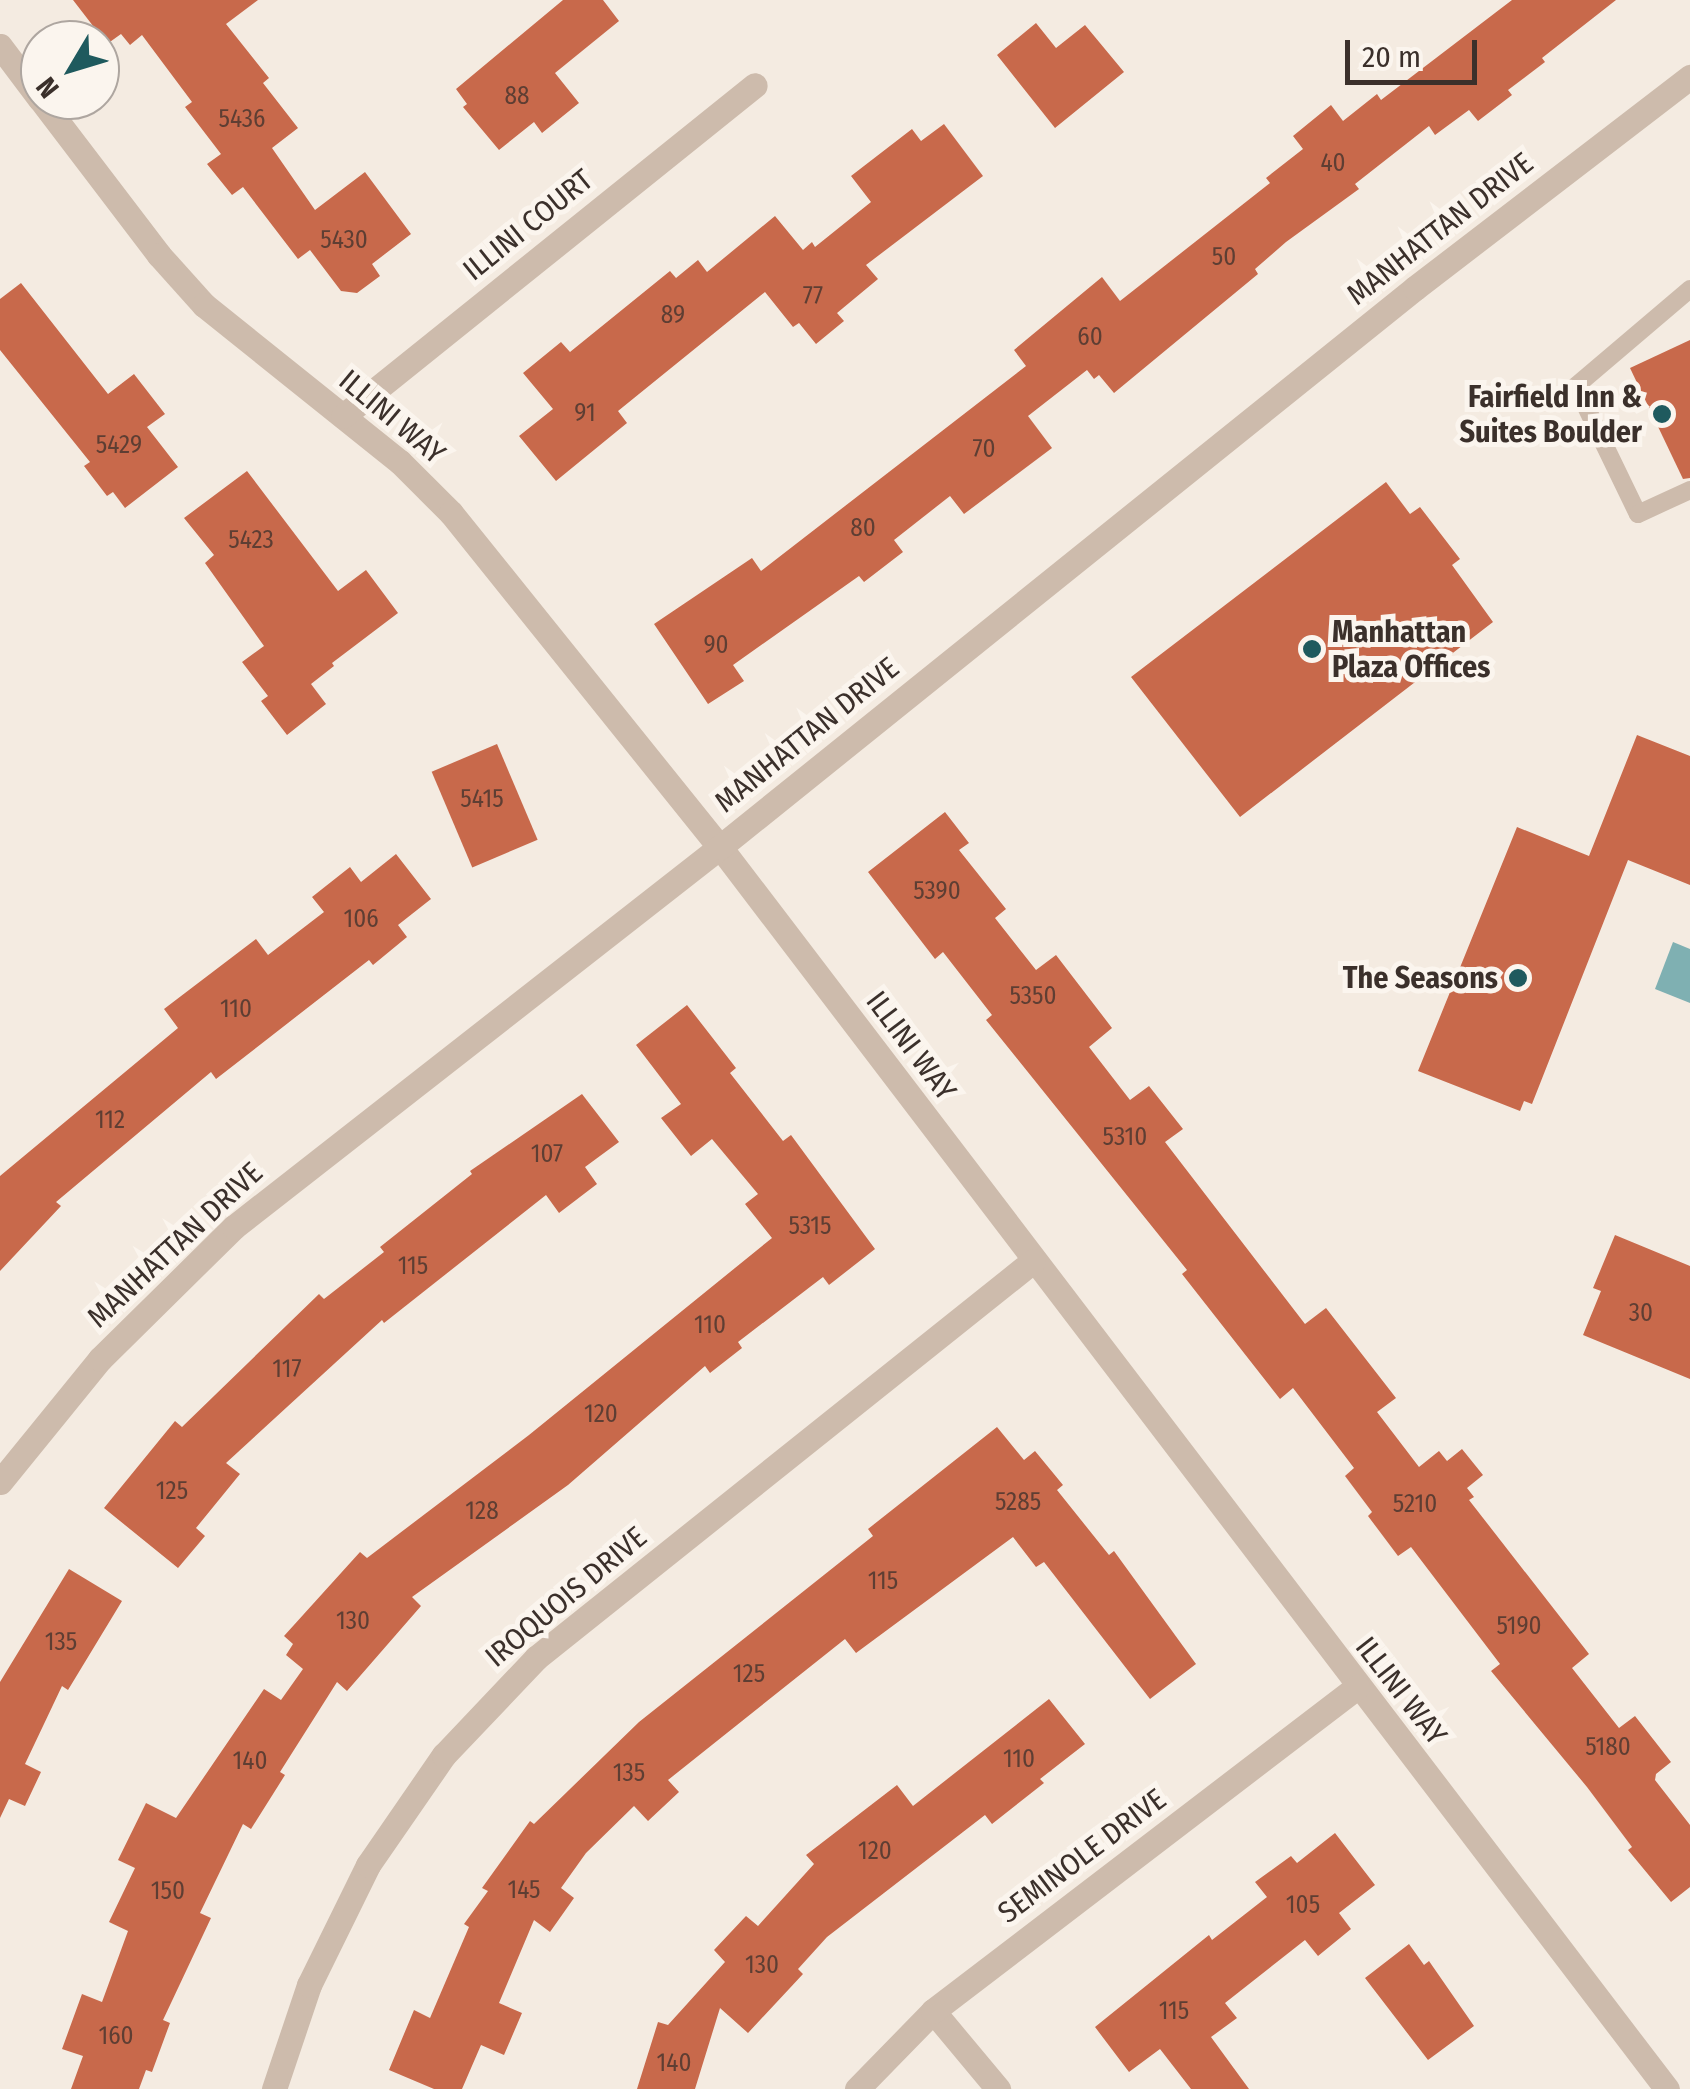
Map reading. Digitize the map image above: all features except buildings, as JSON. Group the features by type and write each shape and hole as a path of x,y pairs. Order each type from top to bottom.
{"street":[{"name":"ILLINI WAY","path":"0,46 20,72"},
{"name":"MANHATTAN DRIVE","path":"0,1482 100,1359 234,1227 720,847 1401,299 1690,77"},
{"name":"ILLINI COURT","path":"343,416 755,85"},
{"name":"ILLINI WAY","path":"57,120 159,254 204,305 400,462 451,513 720,847 1667,2089"},
{"name":"IROQUOIS DRIVE","path":"274,2089 309,1984 368,1865 444,1755 536,1658 1033,1261"},
{"name":"SEMINOLE DRIVE","path":"857,2089 932,2010 1357,1687"},
{"path":"932,2010 998,2089"}],"lane":[{"path":"1690,289 1576,386 1638,514 1690,490"}],"water":[{"path":"1673,942 1690,949 1690,1003 1655,989"}],"place":[{"name":"Fairfield Inn & Suites Boulder","path":"1662,414"},
{"name":"Manhattan Plaza Offices","path":"1312,649"},
{"name":"The Seasons","path":"1518,978"}]}
